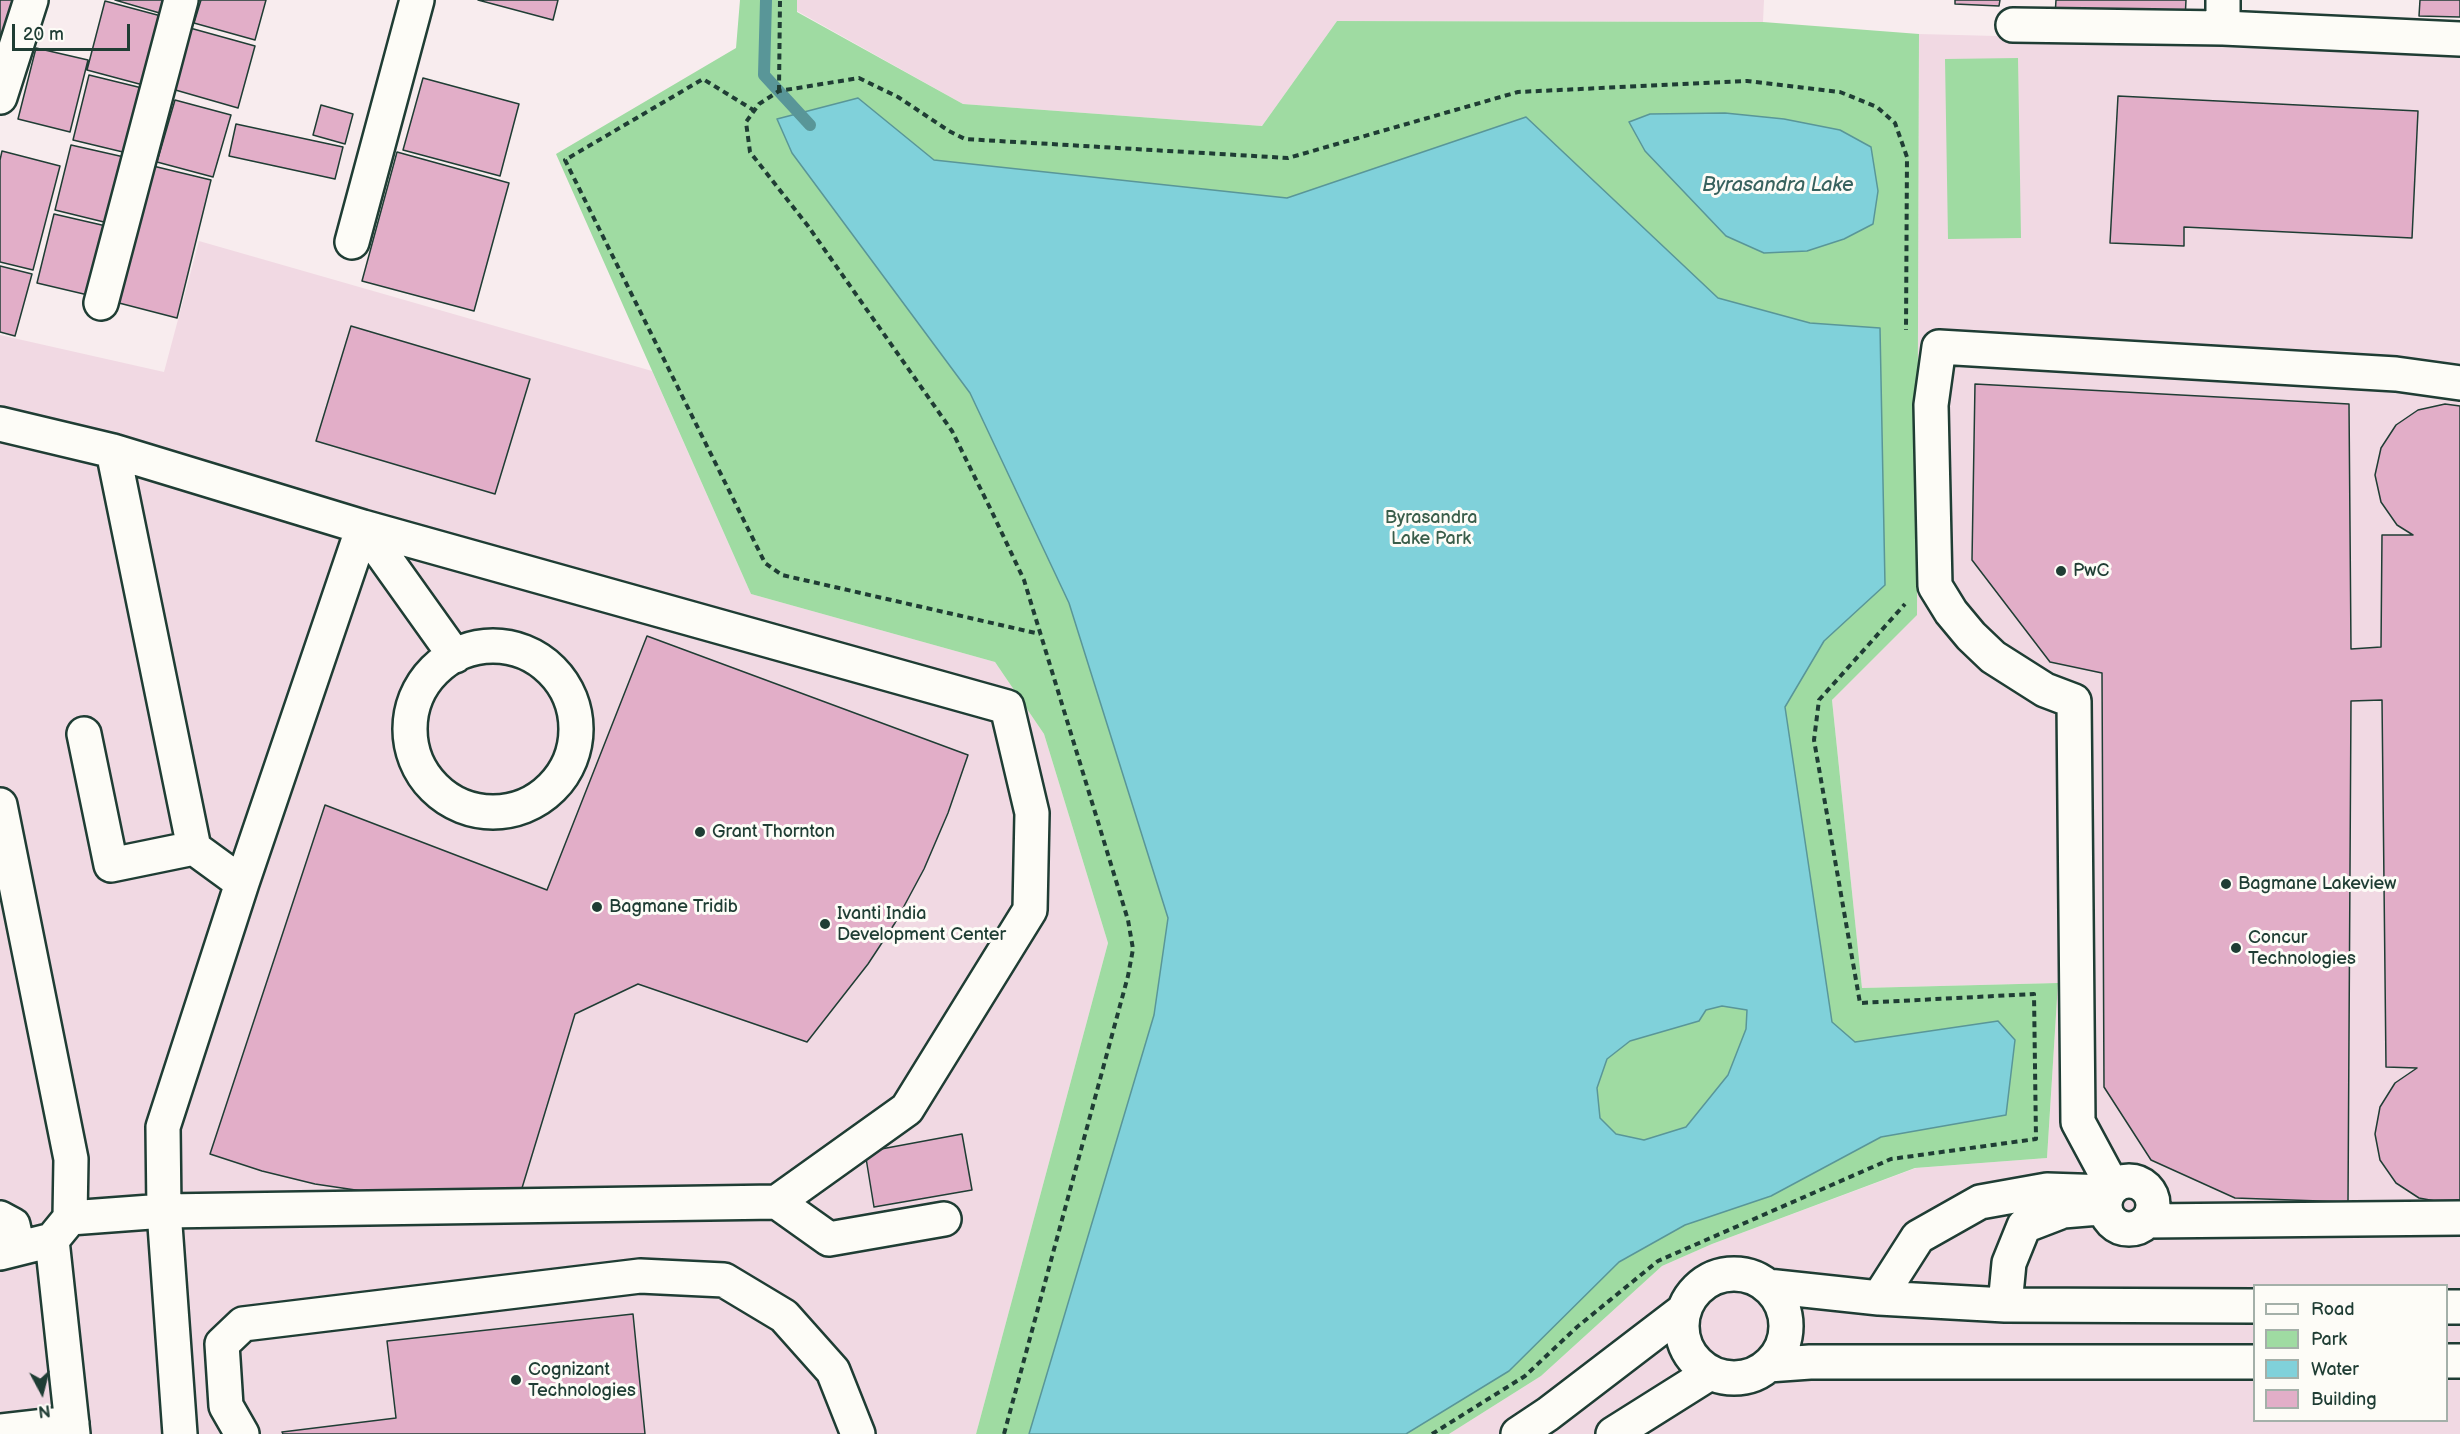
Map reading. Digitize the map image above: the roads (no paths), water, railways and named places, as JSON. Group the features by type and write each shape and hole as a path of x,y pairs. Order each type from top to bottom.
{"street":[{"path":"0,97 30,0"},
{"path":"101,303 181,0"},
{"path":"352,242 417,0"},
{"path":"2013,25 2223,14 2460,39"},
{"path":"2108,1195 2078,1122 2074,701 2045,690 1993,657 1951,612 1935,586 1932,405 1939,347 2396,374 2460,383"},
{"path":"0,424 113,451 363,526 1007,707 1032,813 1030,910 907,1109 777,1202 164,1211 61,1229 9,1251"},
{"path":"113,451 194,848 242,883"},
{"path":"363,526 455,656"},
{"path":"180,1434 164,1211 163,1127 242,883 363,526"},
{"path":"484,646 508,647 529,654 548,666 562,682 573,701 577,723 576,744 569,765 557,783 542,797 522,808 502,813 480,812 460,806 441,795 426,780 416,762 410,741 410,720 415,698 426,679 443,663 455,656 484,646"},
{"path":"84,734 111,865 194,848"},
{"path":"0,805 71,1159 61,1229 72,1429 0,1431"},
{"path":"2005,1305 2009,1263 2024,1226 2108,1195 2127,1181 2143,1185 2149,1191 2153,1206 2146,1221 2460,1218"},
{"path":"1879,1298 1918,1237 1980,1202 2047,1190 2108,1195"},
{"path":"777,1202 830,1239 944,1219"},
{"path":"0,1218 13,1225 9,1251"},
{"path":"1736,1274 1753,1278 1767,1286 1779,1300 1785,1317 1786,1335 1779,1351 1768,1365 1756,1374 1741,1378 1725,1377 1710,1373 1689,1353 1683,1339 1681,1324 1684,1310 1692,1295 1704,1283 1719,1276 1736,1274"},
{"path":"242,1434 226,1406 222,1344 243,1324 640,1276 724,1280 784,1316 833,1371 858,1434"},
{"path":"1767,1286 1879,1298 2005,1305 2253,1306"},
{"path":"1518,1434 1548,1414 1684,1310"},
{"path":"1768,1365 1810,1362 2253,1362"},
{"path":"1613,1434 1710,1373"}],"water":[{"name":"Byrasandra Lake Park","path":"858,98 934,160 1287,198 1526,117 1718,298 1810,323 1880,328 1885,585 1824,641 1785,707 1832,1022 1855,1042 1998,1021 2015,1040 2006,1115 1881,1137 1771,1196 1685,1225 1619,1262 1509,1371 1406,1434 1029,1434 1154,1015 1168,918 1069,603 970,393 792,153 777,119","holes":["1722,1006 1747,1010 1746,1029 1728,1075 1686,1127 1644,1140 1616,1134 1600,1118 1597,1088 1607,1059 1630,1041 1699,1021 1706,1010"]},
{"name":"Byrasandra Lake","path":"1725,113 1784,119 1840,130 1871,147 1878,191 1873,224 1844,239 1807,251 1764,253 1726,236 1645,151 1629,122 1650,114"}],"waterway":[{"path":"766,0 764,75 810,125"}],"place":[{"name":"PwC","path":"2061,571"},
{"name":"Grant Thornton","path":"700,832"},
{"name":"Bagmane Lakeview","path":"2226,884"},
{"name":"Bagmane Tridib","path":"597,907"},
{"name":"Ivanti India Development Center","path":"825,924"},
{"name":"Concur Technologies","path":"2236,948"},
{"name":"Cognizant Technologies","path":"516,1380"}]}
